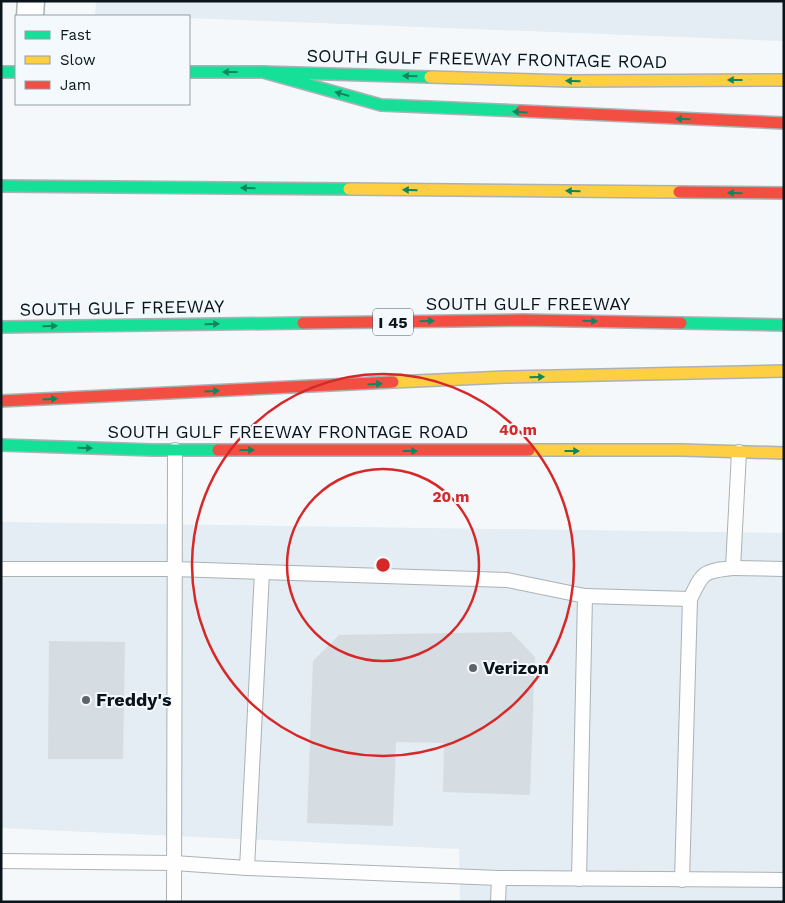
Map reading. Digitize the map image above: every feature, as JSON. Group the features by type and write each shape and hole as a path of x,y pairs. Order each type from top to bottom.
{"main road":[{"path":"1,72 15,72"},
{"name":"SOUTH GULF FREEWAY FRONTAGE ROAD","path":"190,72 263,72 571,81 784,80"},
{"path":"263,72 381,105 784,123"},
{"path":"1,186 784,193"},
{"name":"SOUTH GULF FREEWAY","path":"1,327 522,320 784,325"},
{"path":"1,401 506,377 784,371"},
{"name":"SOUTH GULF FREEWAY FRONTAGE ROAD","path":"1,446 175,450 682,450 784,453"}],"street":[{"path":"30,15 31,1"}],"lane":[{"path":"174,902 175,450"},
{"path":"733,568 739,452"},
{"path":"682,880 690,599 700,579 711,570 733,568 784,569"},
{"path":"1,569 174,569 507,580 585,596 690,599"},
{"path":"247,868 262,572"},
{"path":"579,879 585,596"},
{"path":"1,862 174,863 247,868 499,878 784,880"},
{"path":"498,902 499,878"}],"shaded area":[{"path":"96,1 784,1 784,41 190,18 190,15 95,15"},
{"path":"1,522 784,533 784,902 460,902 459,849 1,828"}],"building":[{"path":"511,632 535,657 530,795 443,792 444,743 396,742 393,826 307,823 313,661 339,635"},
{"name":"Freddy's","path":"49,641 125,642 123,759 48,759"}],"traffic: fast":[{"path":"1,72 15,72"},
{"path":"190,72 263,72 430,77"},
{"path":"263,72 381,105 521,111"},
{"path":"1,186 349,189"},
{"path":"1,327 303,323"},
{"path":"681,323 784,325"},
{"path":"1,445 218,450"}],"traffic: slow":[{"path":"430,77 571,81 784,80"},
{"path":"349,189 679,192"},
{"path":"393,382 506,377 784,371"},
{"path":"529,450 682,450 784,453"}],"traffic: jam":[{"path":"521,111 784,123"},
{"path":"679,192 784,193"},
{"path":"303,323 523,320 681,323"},
{"path":"1,401 393,382"},
{"path":"218,450 529,450"}],"place":[{"name":"Verizon","path":"473,668"},
{"name":"Freddy's","path":"86,700"}]}
